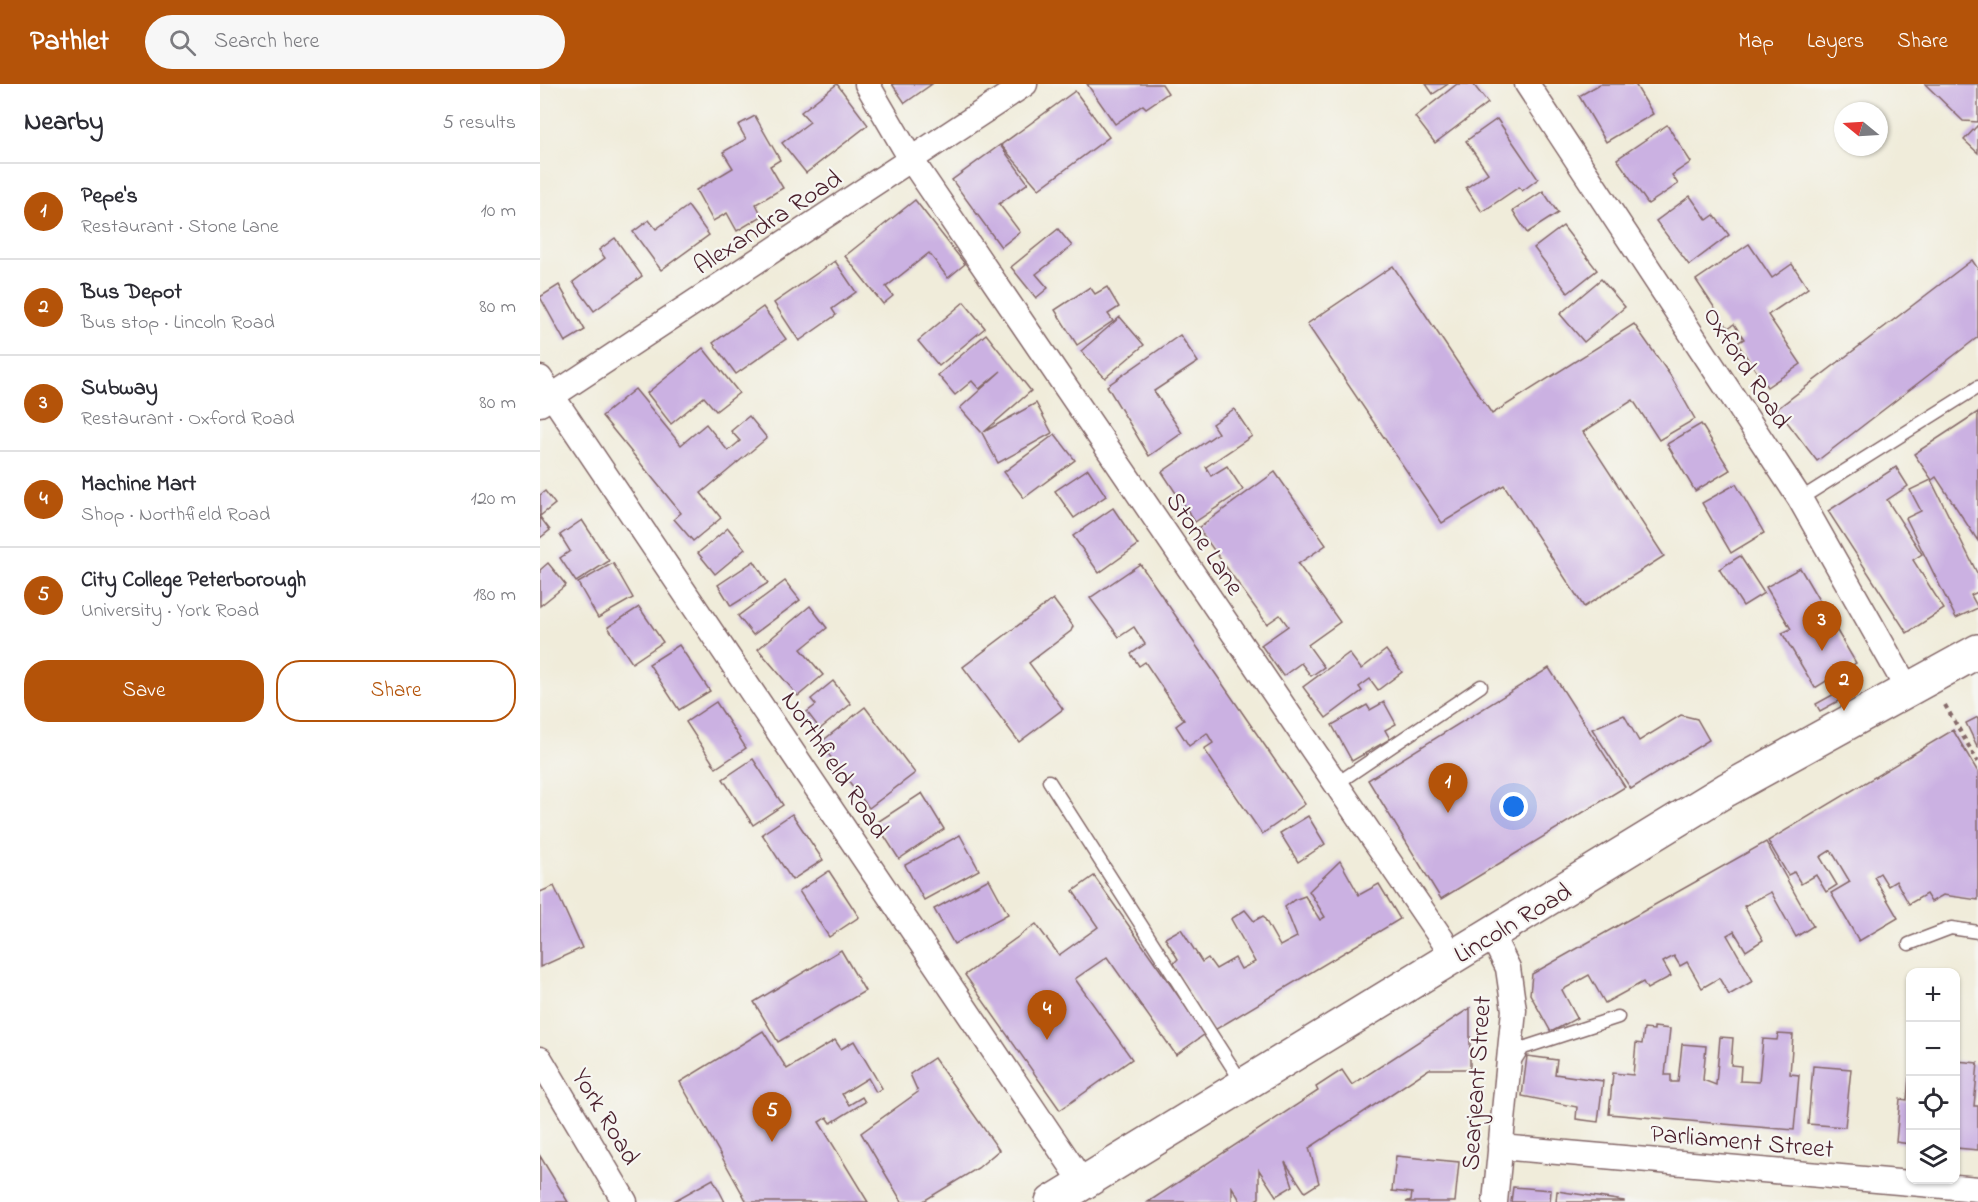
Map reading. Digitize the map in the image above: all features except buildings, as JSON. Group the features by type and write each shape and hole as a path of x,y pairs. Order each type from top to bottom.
{"street":[{"name":"Stone Lane","path":"867,84 912,161 1454,957"},
{"name":"Alexandra Road","path":"544,392 912,161 1025,84"},
{"name":"Oxford Road","path":"1527,84 1919,684"},
{"name":"Northfield Road","path":"544,392 814,781 1083,1183"},
{"name":"Lincoln Road","path":"1052,1202 1492,936 1726,790 1978,651"},
{"name":"Searjeant Street","path":"1492,936 1508,968 1514,1010 1495,1202"},
{"name":"York Road","path":"540,1059 625,1202"},
{"name":"Parliament Street","path":"1500,1147 1978,1190"}],"lane":[{"path":"1800,499 1978,387"},
{"path":"1336,784 1482,687"},
{"path":"1049,781 1244,1085"},
{"path":"1909,944 1951,928 1978,932"},
{"path":"1508,1071 1523,1048 1618,1017"}],"path":[{"path":"1919,684 1978,762"}],"place":[{"name":"Subway","path":"1822,651"},
{"name":"Bus Depot","path":"1844,711"},
{"name":"Pepe's","path":"1448,813"},
{"name":"Machine Mart","path":"1047,1040"},
{"name":"City College Peterborough","path":"772,1142"}]}
